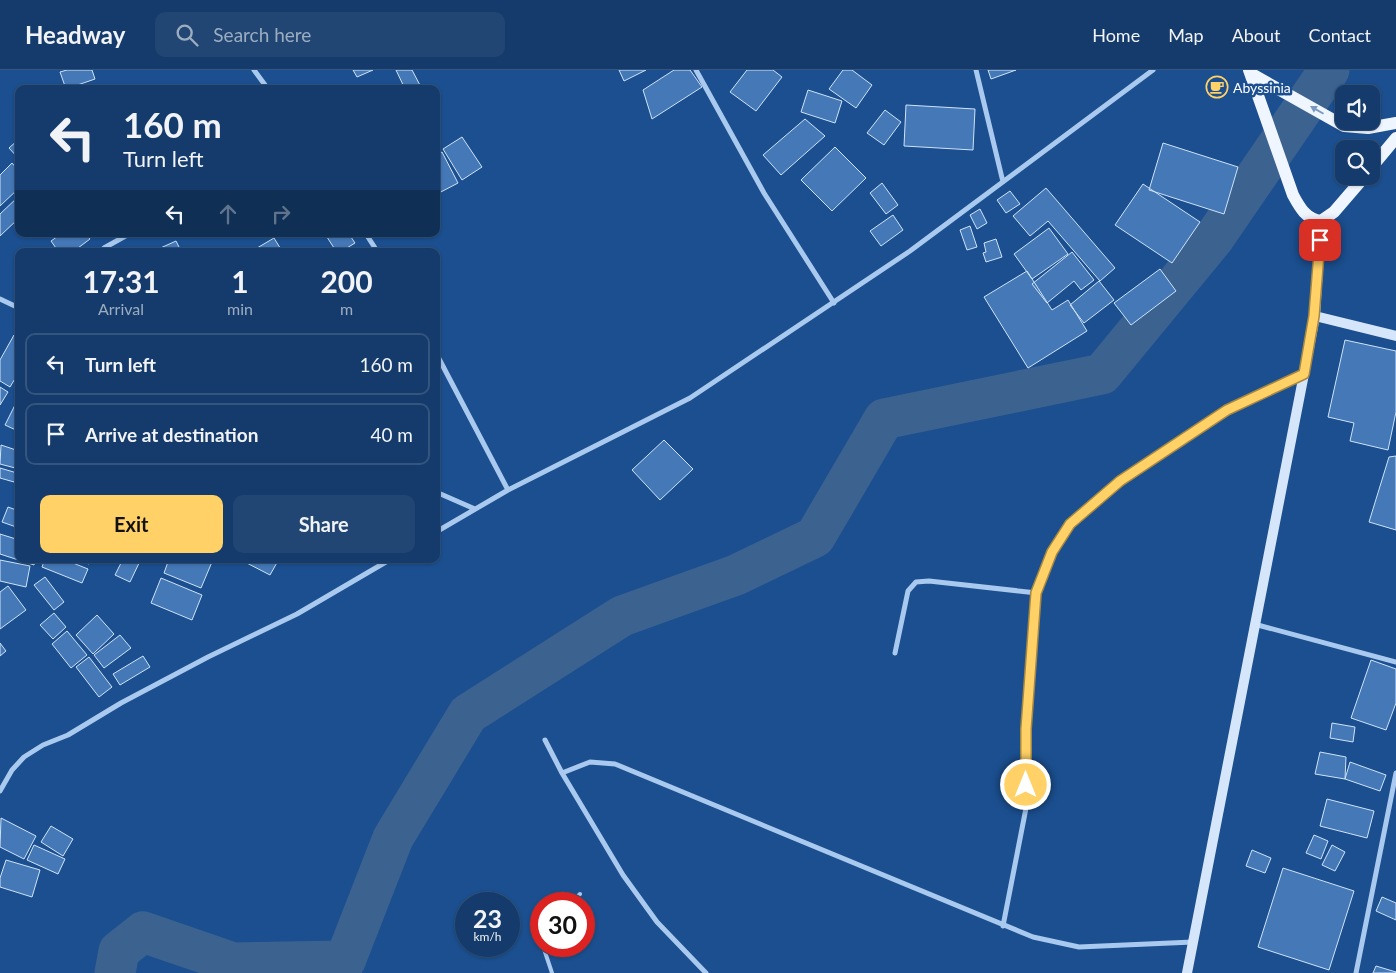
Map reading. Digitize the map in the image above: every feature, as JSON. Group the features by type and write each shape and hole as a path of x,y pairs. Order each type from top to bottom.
{"main road":[{"path":"1250,71 1344,126 1368,128 1396,123"},
{"path":"1250,71 1299,208 1312,220 1321,221 1334,212 1357,185"},
{"path":"1380,157 1396,138"},
{"path":"1187,973 1304,374 1314,316 1321,221"},
{"path":"1314,316 1396,336"}],"street":[{"path":"255,70 265,85"},
{"path":"696,70 764,193 834,303"},
{"path":"976,70 1003,182"},
{"path":"440,530 508,490 690,398 910,252 1153,70"},
{"path":"104,248 124,237"},
{"path":"368,237 375,248"},
{"path":"0,299 15,306"},
{"path":"440,361 508,490"},
{"path":"1004,926 1026,803 1026,729 1036,593 1052,552 1070,524 1120,481 1227,410 1304,374"},
{"path":"440,494 475,509"},
{"path":"0,791 12,770 24,757 43,745 68,735 121,703 208,657 297,614 384,563"},
{"path":"894,653 908,590 916,582 929,581 1036,593"},
{"path":"1254,624 1396,662"},
{"path":"544,740 623,875 657,922 706,973"},
{"path":"562,773 590,762 615,764 1033,937 1079,947 1193,942"},
{"path":"1356,973 1396,773"}],"lane":[{"path":"547,957 552,973"}],"building":[{"path":"67,70 92,70 95,79 78,85 65,85 60,72"},
{"path":"353,70 373,70 357,77"},
{"path":"396,70 412,70 420,85 403,85"},
{"path":"619,70 646,70 624,81"},
{"path":"674,70 690,70 702,87 652,119 643,90"},
{"path":"747,70 773,70 782,77 756,111 730,92"},
{"path":"843,70 852,70 872,85 856,108 829,89"},
{"path":"988,70 1016,70 991,79"},
{"path":"808,90 842,101 835,123 801,112"},
{"path":"906,105 975,109 973,150 904,146"},
{"path":"885,110 901,122 884,145 867,133"},
{"path":"805,119 825,136 781,175 763,155"},
{"path":"462,137 482,167 462,180 443,149"},
{"path":"15,143 15,155 9,148"},
{"path":"1163,143 1238,167 1224,214 1149,190"},
{"path":"835,147 866,178 832,211 801,180"},
{"path":"442,152 458,183 440,192 440,153"},
{"path":"12,163 15,166 15,192 0,206 0,175"},
{"path":"882,183 898,205 886,214 870,193"},
{"path":"1143,184 1200,222 1172,263 1115,225"},
{"path":"1046,188 1115,268 1100,281 1048,221 1030,236 1013,216"},
{"path":"1010,191 1020,204 1006,213 997,200"},
{"path":"15,200 15,222 0,236 0,214"},
{"path":"980,209 987,223 977,229 970,215"},
{"path":"893,215 903,230 881,246 870,231"},
{"path":"970,226 977,247 967,250 960,230"},
{"path":"1049,228 1068,254 1032,279 1014,254"},
{"path":"57,237 88,237 90,239 78,248 56,248 51,241"},
{"path":"327,237 351,237 355,243 347,248 334,248"},
{"path":"274,238 280,248 257,248"},
{"path":"996,239 1002,257 986,262 983,253 986,252 984,243"},
{"path":"176,241 180,248 160,248"},
{"path":"1072,252 1094,280 1081,290 1074,281 1047,303 1032,284"},
{"path":"1160,269 1176,291 1131,325 1114,303"},
{"path":"1027,271 1052,310 1068,300 1087,331 1028,368 984,297"},
{"path":"1099,281 1114,300 1084,323 1070,305"},
{"path":"14,335 15,379 10,387 0,381 0,360"},
{"path":"1345,340 1396,351 1396,412 1388,450 1350,441 1354,423 1328,417"},
{"path":"0,387 8,392 0,405"},
{"path":"15,405 15,430 5,425"},
{"path":"664,440 693,469 660,500 632,470"},
{"path":"1,445 15,450 15,468 0,464"},
{"path":"1396,456 1396,530 1369,522 1389,457"},
{"path":"0,468 15,472 14,482 0,478"},
{"path":"8,507 15,510 15,527 2,522"},
{"path":"0,534 15,539 15,559 0,554"},
{"path":"0,560 30,566 26,587 0,581"},
{"path":"44,563 73,563 88,569 82,583 42,567"},
{"path":"121,563 139,563 130,582 115,575"},
{"path":"168,563 212,563 201,588 164,573"},
{"path":"247,563 277,563 270,575"},
{"path":"45,577 64,602 54,610 34,585"},
{"path":"161,578 202,595 192,620 151,603"},
{"path":"8,586 26,610 0,629 0,592"},
{"path":"54,613 66,627 53,639 40,625"},
{"path":"97,615 114,634 93,654 76,635"},
{"path":"67,631 87,655 71,668 52,644"},
{"path":"120,635 131,648 104,668 94,655"},
{"path":"0,643 6,651 0,656"},
{"path":"143,656 150,667 120,685 113,674"},
{"path":"89,657 112,687 99,697 76,667"},
{"path":"1371,660 1396,669 1396,703 1386,730 1351,718"},
{"path":"1332,723 1355,727 1353,742 1330,738"},
{"path":"1320,752 1346,757 1345,779 1315,774"},
{"path":"1350,762 1386,775 1380,791 1345,779"},
{"path":"1327,799 1374,811 1367,838 1320,826"},
{"path":"1,818 36,836 24,859 0,847"},
{"path":"51,826 73,839 63,856 41,842"},
{"path":"1314,835 1328,841 1321,859 1306,853"},
{"path":"34,845 65,859 58,874 27,860"},
{"path":"1332,845 1345,852 1335,871 1322,865"},
{"path":"1252,850 1271,858 1265,873 1246,866"},
{"path":"6,860 40,870 32,897 0,887 0,878"},
{"path":"1283,868 1354,891 1329,970 1258,947"},
{"path":"1382,897 1396,903 1396,920 1376,911"},
{"path":"1376,966 1396,972 1396,973 1373,973"}],"waterway":[{"path":"115,973 119,951 143,932 233,963 345,961 393,838 468,714 622,616 736,575 815,537 884,419 1102,374 1214,238 1329,70"}],"place":[{"name":"Abyssinia","path":"1217,87"}],"route":[{"path":"1026,785 1026,729 1036,593 1052,552 1070,524 1120,481 1227,410 1304,374 1314,316 1320,240"}]}
